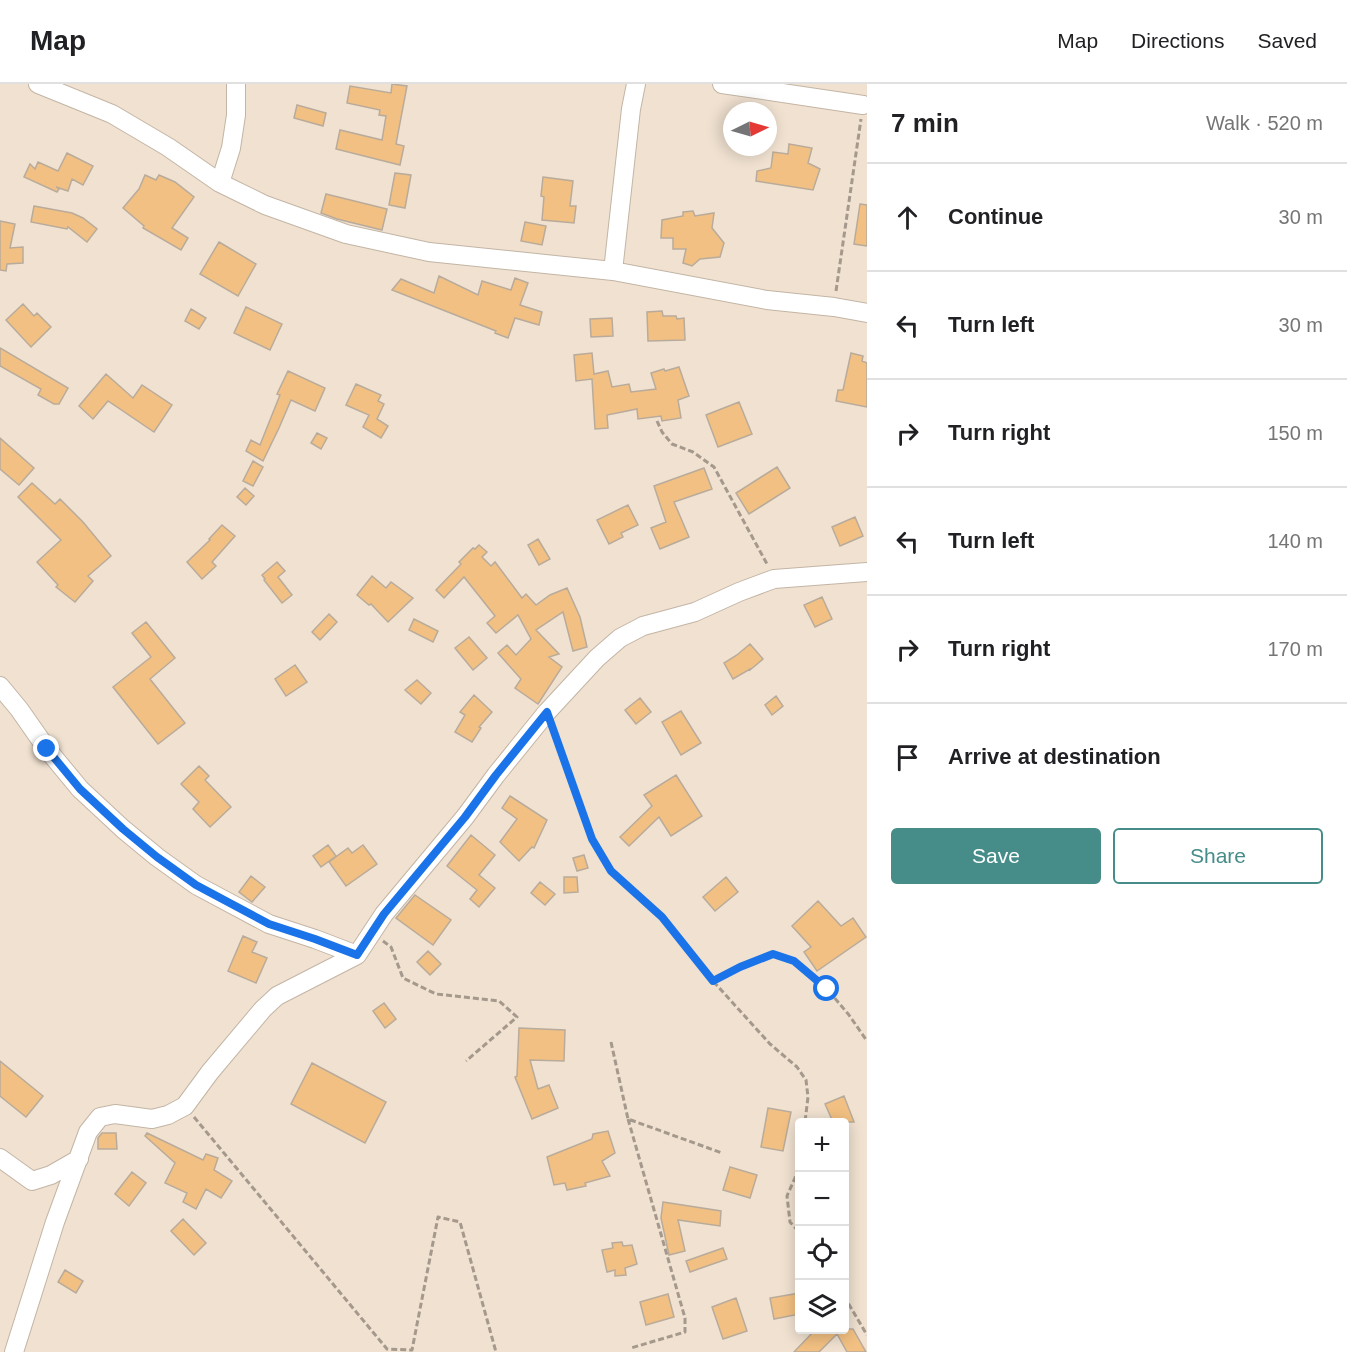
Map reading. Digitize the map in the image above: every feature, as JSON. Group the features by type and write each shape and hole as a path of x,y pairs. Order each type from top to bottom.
{"street":[{"path":"38,84 112,114 168,147 220,183 265,204 346,234 429,252 613,271 767,300 867,313"},
{"path":"220,183 231,148 236,115 236,84"},
{"path":"613,271 631,109 636,84"},
{"path":"722,84 863,105"},
{"path":"14,1352 55,1222 88,1132 100,1117 115,1114 152,1119 168,1115 185,1106 210,1072 263,1009 277,996 357,955 389,907 465,817 547,712 597,658 620,638 643,626 695,612 774,579 867,572"},
{"path":"0,686 80,789 157,857 196,885 269,924 357,955"},
{"path":"0,1158 32,1180 51,1175 79,1159"}],"path":[{"path":"834,307 863,105"},
{"path":"657,421 662,432 672,444 693,452 714,467 774,579"},
{"path":"547,712 592,839 611,871 662,917 713,981 770,1044 797,1067 806,1080 808,1097 805,1118"},
{"path":"371,934 391,947 403,978 436,994 500,1001 517,1017 466,1061"},
{"path":"713,981 773,954 794,961 827,989 867,1041"},
{"path":"611,1042 628,1119 685,1318 685,1332 631,1348"},
{"path":"185,1106 387,1348 412,1350 438,1217 460,1222 496,1352"},
{"path":"628,1119 722,1153"},
{"path":"795,1227 790,1221 787,1196 797,1172"},
{"path":"849,1304 867,1335"}],"building":[{"path":"392,84 407,86 396,144 404,146 400,165 336,149 340,130 382,140 386,116 379,115 380,110 347,103 350,86 391,93"},
{"path":"297,105 326,113 323,126 294,118"},
{"path":"789,144 812,148 808,163 820,169 813,190 756,181 757,171 771,168 772,156 777,156 777,153 788,154"},
{"path":"67,153 93,166 83,185 72,179 68,191 56,187 59,189 57,192 24,177 30,164 35,169 38,162 58,171"},
{"path":"395,173 411,175 405,208 389,205"},
{"path":"145,175 156,180 159,175 175,182 194,197 172,228 188,238 181,250 143,228 144,226 123,208 139,189"},
{"path":"543,177 573,181 570,206 576,206 574,223 542,220"},
{"path":"326,194 387,209 382,230 321,213"},
{"path":"860,204 867,205 867,246 854,244"},
{"path":"34,206 72,213 97,229 87,242 68,227 67,229 31,222"},
{"path":"693,211 695,216 714,213 712,228 724,243 720,257 700,259 692,266 683,263 686,249 673,249 673,238 661,238 662,220 683,216 683,212"},
{"path":"0,221 15,224 10,248 23,247 23,263 7,264 6,271 0,270"},
{"path":"525,222 546,226 542,245 521,241"},
{"path":"219,242 256,264 238,296 200,274"},
{"path":"439,276 478,295 482,281 511,290 515,278 528,283 520,305 542,312 539,325 515,318 508,338 495,333 496,331 392,290 401,279 434,293"},
{"path":"23,304 34,316 37,313 51,327 31,347 6,320"},
{"path":"246,307 282,324 270,350 234,333"},
{"path":"191,309 206,318 199,329 185,321"},
{"path":"662,311 663,316 684,318 685,340 648,341 647,312"},
{"path":"612,318 613,336 591,337 590,319"},
{"path":"0,348 68,388 59,404 54,404 38,395 41,389 0,366"},
{"path":"592,353 594,374 608,371 612,387 629,384 631,392 656,389 651,373 679,367 689,396 678,400 681,418 662,421 661,416 638,419 637,409 607,415 608,428 595,429 592,379 576,381 574,355"},
{"path":"851,353 863,356 862,361 867,363 867,407 836,401 838,390 843,390"},
{"path":"288,371 325,388 315,411 291,400 263,461 246,451 251,440 260,445 280,395 277,394"},
{"path":"106,374 133,398 142,385 172,405 154,432 108,401 93,419 79,406"},
{"path":"356,384 381,395 378,401 384,404 377,419 388,426 381,438 363,427 369,415 346,405"},
{"path":"739,402 752,434 718,447 706,415"},
{"path":"317,433 327,438 321,449 311,443"},
{"path":"0,438 34,468 19,485 0,469"},
{"path":"253,461 263,467 253,486 243,481"},
{"path":"777,467 790,488 749,514 736,493"},
{"path":"704,468 712,489 674,502 689,537 660,549 651,528 666,522 654,486"},
{"path":"32,483 55,504 60,499 83,522 111,556 88,576 93,581 75,602 56,587 58,585 37,562 61,540 18,497"},
{"path":"245,488 254,496 246,505 237,497"},
{"path":"628,505 638,525 621,533 623,537 609,544 597,520"},
{"path":"855,517 863,536 840,546 832,527"},
{"path":"222,525 235,536 212,562 216,566 202,579 187,562"},
{"path":"538,539 550,559 539,565 528,545"},
{"path":"479,545 487,552 482,557 491,566 495,562 522,598 526,594 536,605 550,595 567,588 580,617 587,647 573,651 563,612 536,630 559,654 549,657 562,667 538,704 515,688 521,679 498,653 507,645 516,655 531,639 518,615 496,633 487,623 495,616 464,577 444,598 436,590 461,564 459,562"},
{"path":"277,562 285,571 278,577 292,595 282,603 262,575"},
{"path":"372,576 386,588 391,582 413,598 388,622 371,604 369,605 357,595"},
{"path":"822,597 832,619 815,627 804,605"},
{"path":"329,614 337,622 320,640 312,632"},
{"path":"414,619 438,631 433,642 409,630"},
{"path":"146,622 175,658 150,679 185,723 158,744 113,687 151,657 132,633"},
{"path":"469,637 487,658 473,670 455,648"},
{"path":"750,644 763,659 750,670 733,679 724,663"},
{"path":"295,665 307,682 286,696 275,679"},
{"path":"417,680 431,693 421,704 405,690"},
{"path":"474,695 492,712 479,727 481,728 472,742 455,732 465,715 460,712"},
{"path":"776,696 783,706 772,715 765,705"},
{"path":"640,698 651,712 636,724 625,710"},
{"path":"681,711 701,743 681,755 662,722"},
{"path":"199,766 209,776 205,780 231,807 210,827 193,809 199,802 181,784"},
{"path":"676,775 702,816 671,836 659,817 629,846 620,837 652,806 644,795"},
{"path":"510,796 547,820 534,848 532,847 519,861 500,842 517,819 502,808"},
{"path":"471,835 495,855 479,875 495,888 479,907 470,899 477,890 447,866"},
{"path":"328,845 336,856 321,867 313,856"},
{"path":"363,845 377,864 346,886 329,862 348,848 352,853"},
{"path":"584,855 588,868 577,871 573,858"},
{"path":"251,876 265,887 252,902 239,892"},
{"path":"564,877 577,877 578,892 564,893"},
{"path":"726,877 738,892 715,911 703,897"},
{"path":"540,882 555,894 545,905 531,893"},
{"path":"415,895 451,920 433,945 396,918"},
{"path":"818,901 841,926 853,918 866,937 817,971 804,952 811,947 792,926"},
{"path":"243,936 257,942 252,952 267,958 256,983 228,971"},
{"path":"428,951 441,964 430,975 417,962"},
{"path":"384,1003 396,1019 385,1028 373,1011"},
{"path":"519,1028 565,1030 564,1061 530,1060 538,1089 549,1085 558,1108 532,1119 515,1077 517,1076"},
{"path":"0,1061 43,1096 26,1117 0,1096"},
{"path":"312,1063 386,1102 365,1143 291,1104"},
{"path":"844,1096 854,1122 849,1122 849,1118 831,1118 825,1104"},
{"path":"768,1108 791,1112 783,1151 761,1147"},
{"path":"608,1131 615,1153 602,1161 610,1176 585,1183 586,1186 567,1190 565,1183 554,1185 547,1157 592,1139 593,1134"},
{"path":"102,1133 116,1133 117,1149 98,1149 98,1138"},
{"path":"147,1133 203,1160 206,1154 218,1158 214,1170 232,1181 221,1198 206,1189 196,1209 183,1202 187,1193 165,1183 175,1163 145,1136"},
{"path":"730,1167 757,1175 750,1198 723,1190"},
{"path":"132,1172 146,1183 129,1206 115,1194"},
{"path":"663,1202 721,1211 720,1226 678,1220 685,1251 669,1255 661,1218"},
{"path":"183,1219 206,1243 194,1255 171,1231"},
{"path":"622,1242 623,1246 632,1245 637,1264 625,1268 626,1275 615,1276 615,1270 607,1272 602,1250 613,1248 612,1243"},
{"path":"723,1248 727,1259 690,1272 686,1261"},
{"path":"65,1270 83,1281 76,1293 58,1282"},
{"path":"668,1294 674,1317 646,1325 640,1302"},
{"path":"795,1294 795,1315 774,1319 770,1298"},
{"path":"736,1298 747,1331 723,1339 712,1307"},
{"path":"849,1329 853,1329 866,1352 847,1352 837,1334 849,1334"},
{"path":"811,1334 837,1334 819,1352 794,1352"}],"route":[{"path":"47,749 80,789 123,829 196,885 269,924 357,955 384,914 465,817 547,712 592,839 611,871 662,917 713,981 773,954 794,961 827,989"}]}
